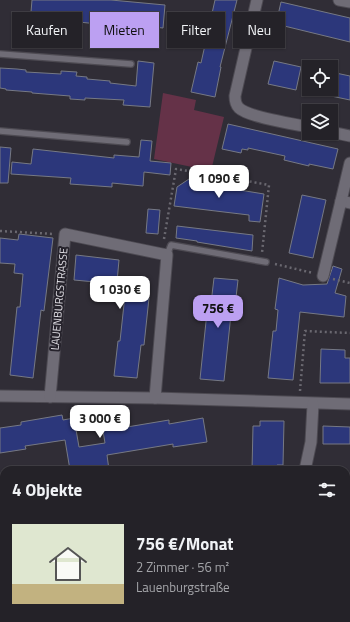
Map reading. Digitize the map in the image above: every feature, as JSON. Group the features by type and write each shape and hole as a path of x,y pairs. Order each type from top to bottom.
{"street":[{"path":"257,0 235,96 236,103 238,107 250,114 302,125"},
{"path":"339,0 350,2"},
{"path":"338,133 350,136"},
{"path":"323,276 346,202 350,163"},
{"name":"LAUENBURGSTRASSE","path":"50,397 65,234 164,254"},
{"path":"155,398 164,254"},
{"path":"0,396 155,398 350,404"},
{"path":"306,466 311,442 313,404"}],"lane":[{"path":"0,54 130,64"},
{"path":"0,131 127,142"},
{"path":"164,254 170,245 264,262"}],"path":[{"path":"164,254 176,169 220,176"},
{"path":"225,177 269,185 264,262 350,283"},
{"path":"0,231 65,234"},
{"path":"300,403 305,331 350,333"}],"shaded area":[{"path":"163,93 196,100 194,110 224,117 211,171 154,159"}],"building":[{"path":"32,0 111,0 165,5 163,28 159,28 159,12 90,12 90,23 82,22 82,12 31,12"},
{"path":"215,0 237,0 225,47 225,12 212,12"},
{"path":"281,2 350,18 350,42 285,26 285,12 279,12"},
{"path":"204,48 225,48 215,97 191,92 198,62 201,63"},
{"path":"138,61 154,63 150,107 123,105 124,100 85,98 85,100 70,99 70,96 32,93 0,88 0,68 26,70 26,72 61,74 61,71 77,72 76,76 87,77 87,79 110,81 110,83 136,86"},
{"path":"274,61 301,67 296,90 268,84"},
{"path":"338,73 350,76 350,100 331,96 338,96"},
{"path":"228,124 338,149 333,169 309,164 309,166 284,160 285,156 248,148 248,150 242,149 241,153 222,149"},
{"path":"141,140 152,141 150,161 171,163 170,175 144,172 143,186 112,183 112,187 70,184 71,178 11,174 12,162 31,164 33,149 114,158 114,155 139,157"},
{"path":"0,147 11,148 8,183 0,183"},
{"path":"189,179 221,185 221,187 264,194 260,222 249,221 249,215 174,206 177,187"},
{"path":"302,195 326,200 313,258 289,253"},
{"path":"148,209 160,210 158,234 146,233"},
{"path":"177,226 253,235 252,251 176,238"},
{"path":"19,234 53,238 44,311 41,310 33,378 10,375 17,307 20,307 23,274 14,273 15,264 0,263 0,238 18,240"},
{"path":"76,255 119,260 117,282 146,285 145,297 149,298 144,345 141,345 137,378 114,376 118,341 120,341 125,295 116,294 117,284 74,280"},
{"path":"333,266 342,269 335,293 346,296 344,317 300,312 293,380 268,378 273,331 276,331 278,310 275,309 279,278 303,285 327,284"},
{"path":"214,278 238,280 234,315 231,314 224,381 200,379 207,312 210,312"},
{"path":"321,349 345,350 345,358 350,358 350,383 320,383"},
{"path":"62,415 63,420 74,418 79,447 105,443 103,431 169,420 169,424 203,418 207,442 173,447 173,444 107,455 108,466 69,466 65,440 25,446 26,449 0,453 0,428 21,425 21,422"},
{"path":"260,421 284,421 283,465 252,466 253,426 260,426"},
{"path":"323,426 350,427 350,444 323,444"}]}
